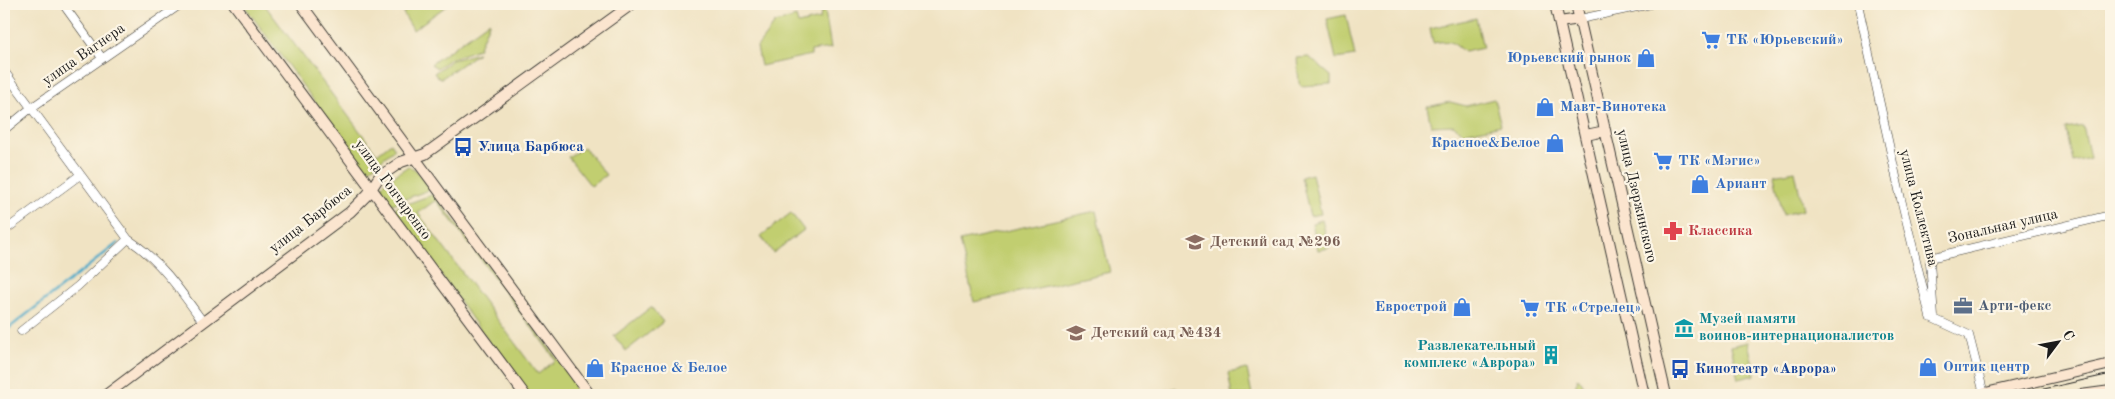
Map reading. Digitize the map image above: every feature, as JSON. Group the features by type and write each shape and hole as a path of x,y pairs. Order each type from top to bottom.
{"street":[{"path":"63,4 102,58"},
{"name":"улица Вагнера","path":"4,130 31,108 181,4"},
{"name":"улица Гончаренко","path":"234,4 525,395"},
{"path":"301,4 590,395"},
{"name":"улица Барбюса","path":"106,395 350,212 372,189 379,177 402,162 425,154 632,4"},
{"path":"1555,4 1644,395"},
{"name":"улица Дзержинского","path":"1576,4 1666,395"},
{"path":"1560,22 1651,4"},
{"name":"улица Коллектива","path":"1858,4 1901,199 1930,317 1934,319"},
{"path":"4,71 128,239 147,252 172,279 203,322"},
{"path":"1586,135 1605,131"},
{"path":"4,231 80,175"},
{"name":"Зональная улица","path":"1934,319 1930,262 1934,257 2111,215"},
{"path":"21,331 78,286 128,239"},
{"path":"1934,319 1969,334 1980,394 2111,364"},
{"path":"2081,395 2111,391"}],"green space":[{"path":"243,4 264,4 377,154 391,143 395,149 366,172"},
{"path":"415,4 449,4 413,30 403,13"},
{"path":"1213,4 1248,4 1214,10"},
{"path":"825,11 831,48 811,51 811,55 761,66 757,47 775,23 796,17 798,24 820,19 821,12"},
{"path":"1346,15 1355,56 1336,59 1327,19"},
{"path":"1476,18 1483,48 1464,52 1450,42 1433,43 1430,28"},
{"path":"490,21 478,49 450,59 437,68 431,64"},
{"path":"478,53 442,78 437,77 434,73 452,60"},
{"path":"1309,57 1331,76 1331,84 1301,86 1299,83 1297,58"},
{"path":"1494,99 1501,125 1464,133 1453,125 1431,126 1427,107 1450,102 1466,106"},
{"path":"2083,126 2090,158 2073,162 2066,129"},
{"path":"584,147 606,175 591,186 568,157"},
{"path":"408,166 416,170 431,189 390,205 382,193 382,185"},
{"path":"1795,171 1803,210 1783,215 1774,175"},
{"path":"1312,174 1321,214 1310,216 1301,177"},
{"path":"434,194 471,243 470,245 436,200 418,213 538,374 556,360 476,253 478,251 584,395 527,395 393,209"},
{"path":"1096,211 1110,272 974,302 960,241"},
{"path":"791,213 804,230 773,253 761,236"},
{"path":"1322,220 1329,248 1318,250 1312,223"},
{"path":"651,307 663,322 626,351 614,336"},
{"path":"1748,342 1755,375 1738,379 1731,346"},
{"path":"1247,369 1252,395 1232,395 1228,373"},
{"path":"1578,378 1582,382 1586,395 1573,395"},
{"path":"1176,388 1177,395 1157,395 1156,393"}],"waterway":[{"path":"4,332 118,243"}],"tram line":[{"path":"2017,395 2111,374"}],"place":[{"name":"ТК «Юрьевский»","path":"1711,40"},
{"name":"Юрьевский рынок","path":"1646,58"},
{"name":"Мавт-Винотека","path":"1545,107"},
{"name":"Красное&Белое","path":"1555,143"},
{"name":"Улица Барбюса","path":"463,147"},
{"name":"ТК «Мэгис»","path":"1663,161"},
{"name":"Ариант","path":"1700,184"},
{"name":"Классика","path":"1673,231"},
{"name":"Детский сад №296","path":"1195,242"},
{"name":"Арти-фекс","path":"1963,306"},
{"name":"Еврострой","path":"1462,307"},
{"name":"ТК «Стрелец»","path":"1530,308"},
{"name":"Музей памяти воинов-интернационалистов","path":"1684,328"},
{"name":"Детский сад №434","path":"1076,333"},
{"name":"Развлекательный комплекс «Аврора»","path":"1551,355"},
{"name":"Оптик центр","path":"1928,367"},
{"name":"Красное & Белое","path":"595,368"},
{"name":"Кинотеатр «Аврора»","path":"1680,369"}]}
